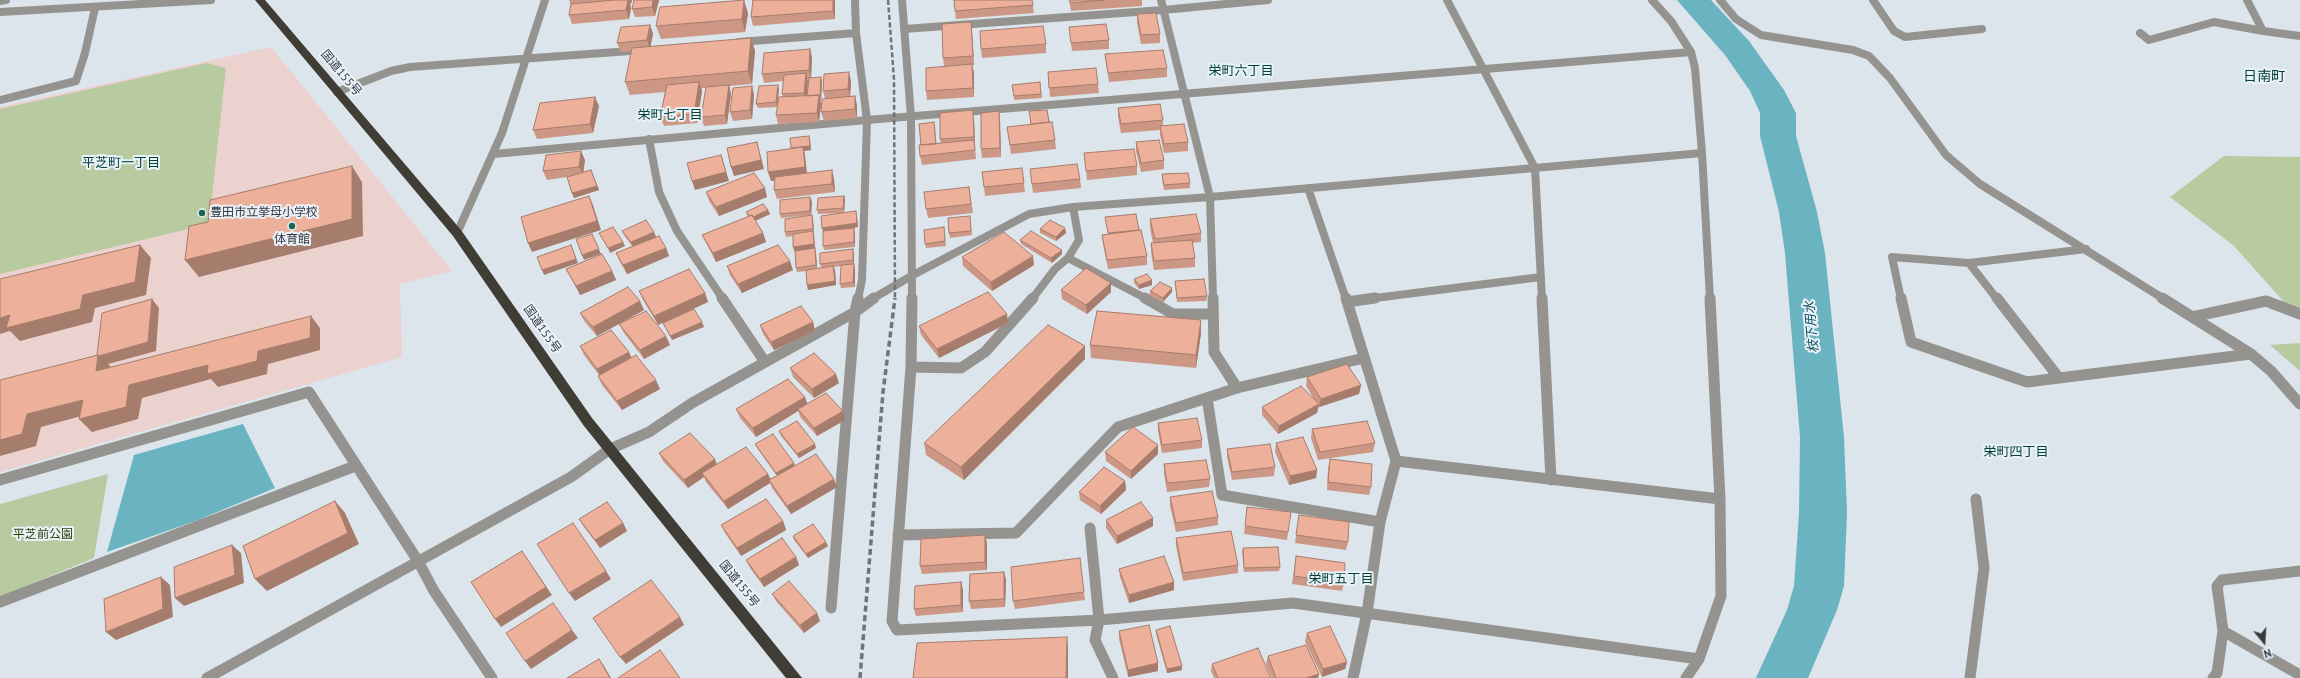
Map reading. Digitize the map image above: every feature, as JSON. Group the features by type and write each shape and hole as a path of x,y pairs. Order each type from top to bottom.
{"highway":[{"name":"国道155号","path":"260,0 457,233 588,422 795,678"}],"street":[{"path":"0,0 6,0"},
{"path":"1,14 211,0"},
{"path":"457,233 494,154 545,0"},
{"path":"831,608 855,312 862,280 867,120 856,33 855,0"},
{"path":"902,0 911,117 913,275 911,367 892,621 897,630 1099,620 1293,603 1699,659"},
{"path":"1161,0 1210,197 1214,352 1237,388"},
{"path":"904,29 1163,10 1268,0"},
{"path":"1447,0 1482,70 1535,168 1551,480"},
{"path":"1652,0 1671,21 1691,52 1695,68 1702,153 1720,500 1722,596 1699,659 1686,678"},
{"path":"1720,0 1736,19 1761,35 1853,50 1869,56 1890,78 1946,155 1980,184 2086,249 2251,354 2271,371 2300,404"},
{"path":"1873,0 1894,31 1905,37 1982,29"},
{"path":"2248,0 2263,31"},
{"path":"0,100 76,81 85,53 95,8"},
{"path":"2140,33 2149,40 2214,22 2300,36"},
{"path":"730,43 856,33"},
{"path":"337,92 400,68 652,50"},
{"path":"494,154 867,120 1691,52"},
{"path":"649,139 659,192 677,231 765,362"},
{"path":"207,678 571,477 610,449 649,432 692,403 855,312 877,296 913,275 1029,214 1073,207 1210,197 1702,153"},
{"path":"1308,188 1347,302 1396,460 1380,522 1367,613 1353,678"},
{"path":"911,367 961,368 985,352 1034,297 1055,269 1068,258 1079,240 1073,207"},
{"path":"2086,249 1969,263 1892,257 1911,342 2027,382 2251,354"},
{"path":"1068,258 1103,275 1173,314 1213,314"},
{"path":"1969,263 2059,378"},
{"path":"1347,302 1541,277"},
{"path":"2192,317 2266,301 2300,314"},
{"path":"898,535 1016,533 1118,427 1237,388 1364,358"},
{"path":"0,480 309,392 355,466 418,561 434,591 492,678"},
{"path":"1207,398 1222,495 1380,522"},
{"path":"1396,460 1720,500"},
{"path":"0,602 355,466"},
{"path":"1970,678 1984,568 1976,499"},
{"path":"1090,528 1099,620 1095,640 1113,678"},
{"path":"2213,678 2216,673 2223,631 2217,586 2222,580 2300,571"},
{"path":"2223,631 2300,675"}],"shaded area":[{"name":"豊田市立挙母小学校","path":"271,47 452,271 400,284 402,357 0,472 0,107"}],"green space":[{"path":"207,63 226,68 209,224 0,274 0,109"},
{"path":"2224,156 2300,157 2300,320 2234,246 2170,197"},
{"path":"2300,343 2300,371 2270,345"},
{"name":"平芝前公園","path":"108,474 94,558 0,597 0,504"}],"water":[{"path":"243,424 275,488 198,520 107,552 134,455"}],"building":[{"path":"628,0 626,10 569,15 571,4"},
{"path":"634,0 653,0 652,7 632,9"},
{"path":"744,0 742,19 656,26 660,7"},
{"path":"753,0 833,0 833,11 751,17"},
{"path":"954,0 1032,0 1033,5 955,11"},
{"path":"1070,0 1104,0 1070,3"},
{"path":"1156,13 1160,34 1141,35 1137,14"},
{"path":"971,22 973,56 943,58 942,24"},
{"path":"1106,24 1109,40 1071,43 1069,27"},
{"path":"650,25 647,40 617,43 621,27"},
{"path":"1043,26 1046,44 981,49 980,31"},
{"path":"751,38 748,71 625,82 632,48"},
{"path":"810,49 809,70 762,74 764,53"},
{"path":"1163,50 1167,68 1108,73 1105,54"},
{"path":"972,64 973,88 926,91 926,68"},
{"path":"1096,68 1098,84 1049,88 1048,72"},
{"path":"849,72 848,89 823,91 824,74"},
{"path":"806,73 804,93 782,94 784,75"},
{"path":"821,77 820,96 807,96 809,78"},
{"path":"699,82 694,114 660,117 667,85"},
{"path":"1040,82 1041,94 1014,96 1012,85"},
{"path":"729,85 725,115 701,117 706,87"},
{"path":"778,85 776,102 756,104 759,86"},
{"path":"752,86 750,110 730,112 733,88"},
{"path":"819,95 817,113 776,115 779,97"},
{"path":"855,96 855,109 821,112 822,99"},
{"path":"595,97 590,124 533,130 540,103"},
{"path":"1160,104 1163,120 1121,124 1118,108"},
{"path":"973,110 974,137 940,139 940,113"},
{"path":"1047,110 1049,122 1031,124 1029,111"},
{"path":"999,111 1000,148 981,149 981,113"},
{"path":"934,122 936,144 921,145 919,124"},
{"path":"1052,122 1055,140 1010,145 1007,127"},
{"path":"1184,124 1188,142 1164,144 1160,126"},
{"path":"809,136 810,146 791,148 790,138"},
{"path":"974,140 975,150 920,156 919,145"},
{"path":"1159,140 1164,160 1141,163 1136,142"},
{"path":"757,142 761,160 731,167 727,148"},
{"path":"803,147 805,167 768,172 767,152"},
{"path":"1134,149 1137,166 1086,171 1084,153"},
{"path":"581,151 579,167 543,171 546,155"},
{"path":"721,155 726,172 692,181 687,163"},
{"path":"1077,164 1080,179 1032,184 1030,169"},
{"path":"352,166 352,219 185,260 189,226 208,222 210,200"},
{"path":"1022,168 1024,183 984,187 982,172"},
{"path":"591,170 597,186 572,193 567,177"},
{"path":"832,170 832,184 774,190 775,177"},
{"path":"754,173 765,188 716,207 706,192"},
{"path":"1188,173 1190,183 1164,185 1162,174"},
{"path":"969,187 971,204 926,209 924,192"},
{"path":"589,196 597,221 528,243 521,217"},
{"path":"844,196 843,208 817,210 818,198"},
{"path":"810,197 810,211 780,214 780,200"},
{"path":"763,204 768,210 753,217 746,212"},
{"path":"856,211 857,223 822,228 821,216"},
{"path":"1136,214 1139,230 1108,233 1105,217"},
{"path":"1196,214 1201,233 1155,239 1150,219"},
{"path":"752,215 763,233 713,253 702,235"},
{"path":"812,215 813,229 785,232 785,219"},
{"path":"970,216 971,231 949,233 948,218"},
{"path":"646,220 654,232 631,242 622,231"},
{"path":"1050,220 1065,228 1056,237 1040,229"},
{"path":"613,227 623,242 608,248 599,233"},
{"path":"944,227 945,241 925,244 924,230"},
{"path":"854,228 854,242 823,246 823,231"},
{"path":"1141,230 1147,256 1107,260 1102,235"},
{"path":"813,231 814,244 793,247 793,234"},
{"path":"1031,231 1062,250 1051,258 1020,240"},
{"path":"1004,232 1033,256 991,282 962,257"},
{"path":"592,234 599,249 582,255 576,239"},
{"path":"659,236 666,248 623,265 616,253"},
{"path":"1192,240 1195,258 1154,261 1151,243"},
{"path":"140,245 135,282 83,295 80,309 6,328 10,315 0,318 0,279"},
{"path":"571,245 576,259 542,270 537,257"},
{"path":"778,245 790,261 738,284 727,266"},
{"path":"815,248 816,265 796,268 795,251"},
{"path":"853,249 853,260 820,264 820,253"},
{"path":"602,254 612,271 576,286 566,269"},
{"path":"854,264 853,282 840,284 841,265"},
{"path":"833,266 835,281 807,285 806,270"},
{"path":"1086,268 1111,283 1086,305 1061,290"},
{"path":"689,269 705,293 654,316 639,291"},
{"path":"1147,274 1152,280 1139,285 1134,279"},
{"path":"1204,279 1207,296 1177,298 1175,281"},
{"path":"1160,282 1172,288 1163,298 1150,291"},
{"path":"628,287 640,301 593,327 580,313"},
{"path":"988,292 1007,314 937,349 919,326"},
{"path":"152,299 148,342 99,356 97,355 102,313"},
{"path":"801,306 813,322 771,342 760,325"},
{"path":"694,309 702,322 670,336 663,323"},
{"path":"646,311 666,336 640,350 619,324"},
{"path":"1097,311 1201,320 1196,355 1090,345"},
{"path":"311,316 310,338 258,351 257,361 207,374 208,365 129,385 126,407 79,419 83,400 27,414 22,434 0,440 0,380 98,355 96,371"},
{"path":"1048,325 1085,346 961,467 924,443"},
{"path":"611,330 629,352 597,369 580,346"},
{"path":"814,353 836,374 812,389 790,368"},
{"path":"636,355 656,380 617,401 598,376"},
{"path":"1347,364 1361,385 1321,399 1307,377"},
{"path":"788,379 805,397 753,428 736,409"},
{"path":"1301,386 1319,404 1279,426 1262,407"},
{"path":"826,393 843,411 814,428 798,409"},
{"path":"1197,418 1202,440 1162,445 1158,423"},
{"path":"797,421 815,444 797,454 779,431"},
{"path":"1367,421 1375,443 1320,452 1312,429"},
{"path":"1133,427 1158,445 1131,471 1105,452"},
{"path":"690,433 715,459 684,480 659,453"},
{"path":"773,434 794,463 776,473 755,444"},
{"path":"1303,437 1317,470 1290,476 1276,443"},
{"path":"1270,444 1275,467 1232,472 1227,449"},
{"path":"746,447 768,474 724,501 702,473"},
{"path":"816,454 834,479 787,506 769,480"},
{"path":"1330,459 1372,464 1371,487 1328,482"},
{"path":"1206,460 1210,479 1167,483 1164,464"},
{"path":"1104,467 1125,481 1100,506 1079,492"},
{"path":"1212,491 1218,517 1176,523 1170,497"},
{"path":"766,499 783,521 737,548 721,525"},
{"path":"335,501 348,533 255,579 243,546"},
{"path":"607,502 623,523 595,540 579,519"},
{"path":"1141,502 1153,518 1117,536 1106,520"},
{"path":"1247,507 1291,512 1288,532 1245,526"},
{"path":"1299,515 1349,522 1348,542 1296,535"},
{"path":"573,523 606,571 569,593 537,544"},
{"path":"813,524 826,542 806,554 793,536"},
{"path":"1231,531 1238,565 1183,573 1176,538"},
{"path":"985,535 985,562 920,566 921,539"},
{"path":"782,538 796,557 760,579 746,560"},
{"path":"232,545 235,575 175,598 174,567"},
{"path":"1278,547 1280,567 1244,568 1243,548"},
{"path":"522,551 546,587 495,619 471,582"},
{"path":"1164,556 1174,582 1129,595 1119,569"},
{"path":"1296,556 1345,563 1344,583 1294,576"},
{"path":"1080,558 1084,592 1013,601 1011,567"},
{"path":"1004,572 1004,599 969,601 970,574"},
{"path":"161,577 163,609 106,632 104,599"},
{"path":"651,580 680,617 620,657 593,618"},
{"path":"789,581 817,613 800,625 772,594"},
{"path":"961,582 961,605 914,609 915,586"},
{"path":"553,603 572,630 525,661 506,633"},
{"path":"1149,625 1158,663 1128,670 1119,631"},
{"path":"1170,626 1182,666 1167,669 1156,630"},
{"path":"1330,626 1347,662 1323,669 1307,633"},
{"path":"1067,637 1066,678 913,678 917,643"},
{"path":"1306,645 1319,674 1306,678 1276,678 1268,656"},
{"path":"1258,648 1271,678 1218,678 1212,664"},
{"path":"660,650 680,678 618,678"},
{"path":"599,659 610,678 567,678"}],"waterway":[{"name":"枝下用水","path":"1693,0 1737,48 1767,90 1778,113 1778,136 1798,212 1805,253 1822,437 1823,513 1819,586 1812,610 1782,678"}],"railway":[{"path":"888,0 894,79 895,298"},
{"path":"860,678 883,392 895,298"}],"place":[{"name":"豊田市立挙母小学校","path":"202,213"},
{"name":"体育館","path":"292,226"}],"district":[{"name":"栄町六丁目","path":"1241,71"},
{"name":"日南町","path":"2264,77"},
{"name":"栄町七丁目","path":"670,115"},
{"name":"平芝町一丁目","path":"121,163"},
{"name":"栄町四丁目","path":"2016,452"},
{"name":"栄町五丁目","path":"1341,579"}]}
